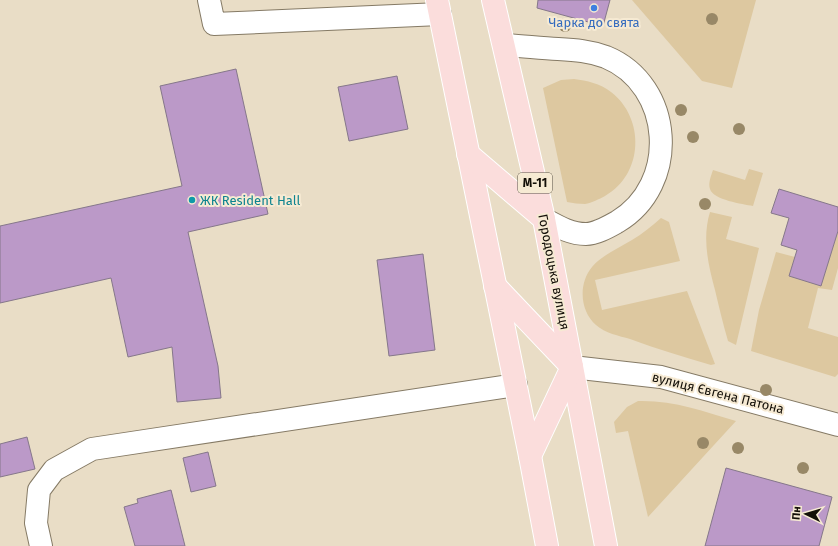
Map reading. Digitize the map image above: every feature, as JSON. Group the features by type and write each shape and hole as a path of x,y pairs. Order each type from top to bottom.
{"main road":[{"name":"Городоцька вулиця","path":"493,0 544,219 606,546"},
{"path":"439,7 516,385 547,546"},
{"path":"468,154 544,219"},
{"path":"495,286 572,367 530,456"}],"street":[{"path":"209,0 214,24 439,7"},
{"path":"504,45 588,51 607,58 623,67 638,80 649,96 657,114 661,133 661,153 657,172 652,184 637,206 623,218 606,228 587,234 565,231 544,219"},
{"name":"вулиця Євгена Патона","path":"572,367 661,377 838,425"},
{"path":"41,546 36,523 39,490 54,470 92,449 516,385"}],"shaded area":[{"path":"632,0 756,0 732,88 702,81"},
{"path":"574,79 598,84 611,92 622,103 630,116 634,131 635,146 633,160 627,174 618,186 605,196 585,204 567,202 543,88 561,80"},
{"path":"749,169 763,173 753,206 722,199 712,193 709,187 713,170 745,180"},
{"path":"710,212 732,217 726,239 759,248 736,345 728,341 708,261 706,232"},
{"path":"661,218 669,222 680,261 595,280 602,310 687,291 715,364 711,365 660,350 608,332 596,325 591,319 584,305 584,281 592,267 606,255 632,240"},
{"path":"838,231 838,268 832,290 818,288 808,328 838,337 838,374 835,377 751,351 759,310 776,252 795,257 789,276 821,285"},
{"path":"638,401 676,404 736,421 648,517 628,431 616,433 614,422 627,407"}],"building":[{"path":"538,0 610,0 603,26 537,8"},
{"name":"ЖК Resident Hall","path":"236,69 268,214 188,232 218,366 221,398 177,402 172,347 128,357 111,278 0,303 0,226 182,186 160,86"},
{"path":"397,76 408,129 349,141 338,87"},
{"path":"779,189 838,207 838,231 821,286 789,276 797,250 781,245 789,218 771,213"},
{"path":"423,254 435,350 389,356 377,260"},
{"path":"27,437 35,469 0,477 0,444"},
{"path":"208,452 216,486 191,492 183,458"},
{"path":"726,468 832,497 819,546 705,546"},
{"path":"171,490 185,546 135,546 124,507 138,503 137,499"}],"place":[{"name":"Чарка до свята","path":"594,8"},
{"name":"ЖК Resident Hall","path":"192,200"}]}
